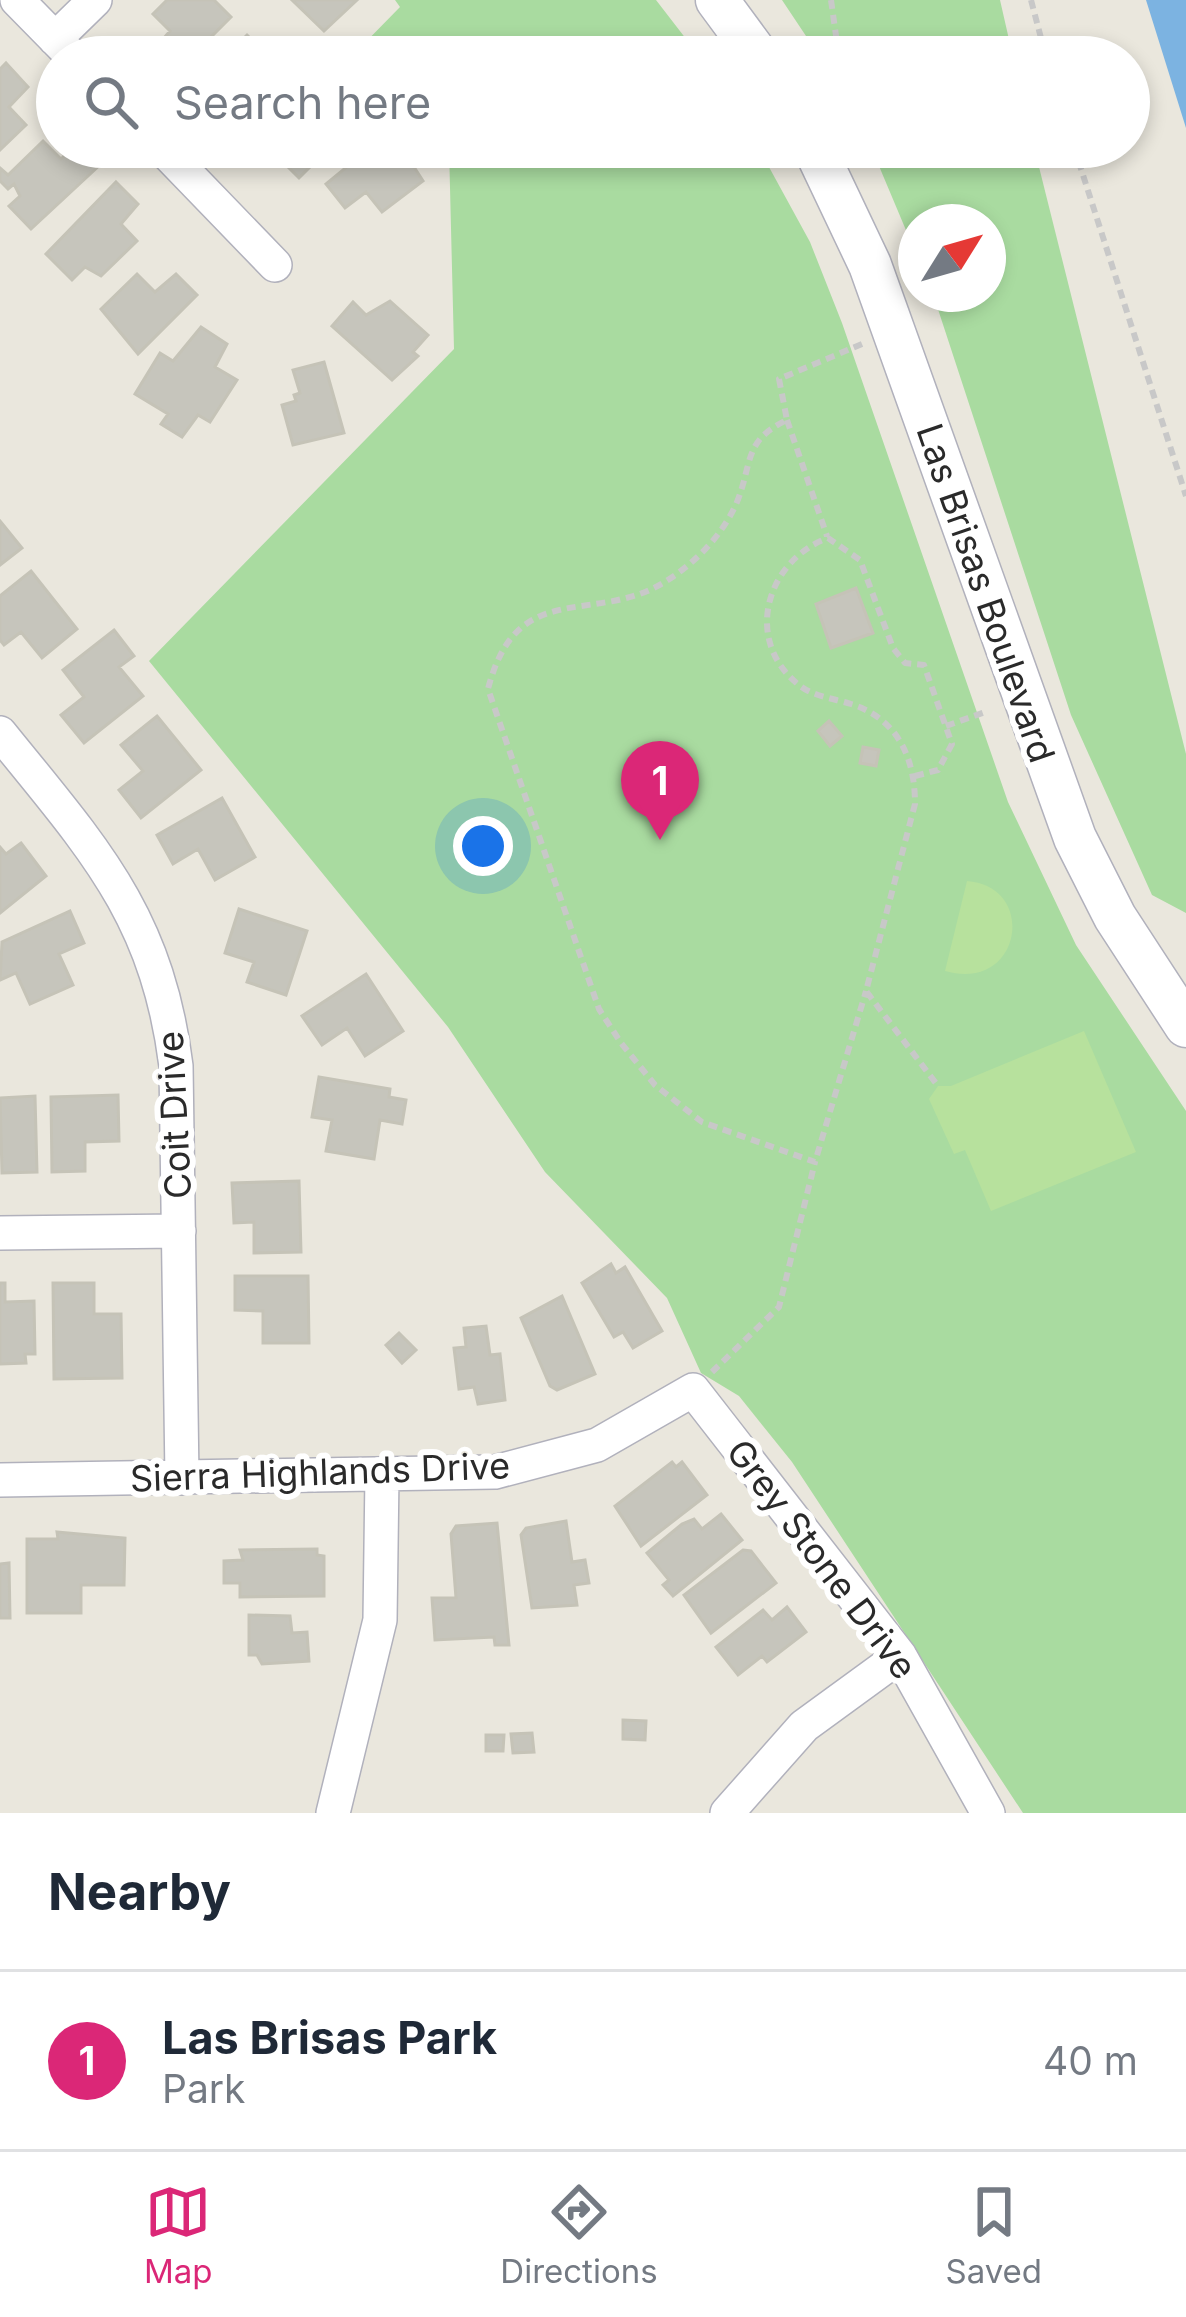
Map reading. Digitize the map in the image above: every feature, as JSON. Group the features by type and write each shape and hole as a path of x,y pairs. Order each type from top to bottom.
{"street":[{"path":"17,0 52,36"},
{"path":"72,36 95,0"},
{"path":"717,0 744,36"},
{"path":"180,168 275,265"},
{"name":"Las Brisas Boulevard","path":"824,168 870,265 1075,838 1115,917 1186,1026"},
{"name":"Coit Drive","path":"0,733 109,869 157,965 176,1066 182,1478"},
{"path":"0,1233 178,1231"},
{"name":"Sierra Highlands Drive","path":"0,1480 495,1472 548,1461 647,1421 693,1390"},
{"name":"Grey Stone Drive","path":"693,1390 900,1656 988,1813"},
{"path":"333,1813 380,1620 382,1475"},
{"path":"727,1813 804,1726 900,1656"}],"path":[{"path":"831,0 836,36"},
{"path":"1031,0 1040,36"},
{"path":"1081,168 1186,496"},
{"path":"862,344 779,380 787,420 827,538 860,560 892,648 905,663 924,665 946,726 952,744 949,758 938,770 915,776"},
{"path":"787,420 764,431 752,449 737,502 695,562 654,590 626,601 559,607 527,622 498,652 488,688 599,1009 621,1043 655,1085 702,1122 815,1162"},
{"path":"693,1390 779,1306 915,804 915,776 899,736 880,718 799,686 770,636 767,599 779,572 800,548 827,538"},
{"path":"946,726 985,712"},
{"path":"866,991 938,1086"}],"green space":[{"path":"395,0 656,0 684,36 372,36 400,7"},
{"path":"782,0 1000,0 1008,36 806,36"},
{"path":"450,168 769,168 810,242 1008,802 1076,945 1186,1111 1186,1813 1023,1813 792,1462 739,1396 701,1373 667,1298 545,1172 448,1027 149,661 454,349"},
{"path":"880,168 1039,168 1186,754 1186,913 1152,895 1071,715 939,312 1006,312 1006,204 898,204 898,211"},
{"path":"967,881 990,887 1004,900 1012,917 1005,954 991,967 971,974 945,971"},
{"path":"1084,1031 1136,1152 991,1211 965,1150 954,1154 929,1099 938,1086 951,1086"}],"water":[{"path":"1146,0 1186,0 1186,128"}],"building":[{"path":"167,0 214,0 231,17 212,36 166,36 170,31 153,14"},
{"path":"292,0 357,0 324,31"},
{"path":"6,63 28,87 9,107 26,125 0,150 0,69"},
{"path":"36,148 36,168 97,168 31,229 9,206 20,196 14,184 8,189 0,181 0,168 8,175"},
{"path":"289,168 309,168 299,178"},
{"path":"345,168 415,168 423,181 382,212 366,192 345,208 326,184"},
{"path":"116,182 138,204 121,224 137,241 101,276 85,267 72,280 46,254"},
{"path":"137,274 155,292 176,274 197,295 138,354 101,309"},
{"path":"390,301 428,335 413,352 418,356 392,380 332,326 353,302 366,315"},
{"path":"201,327 227,344 215,367 237,380 210,422 198,415 182,437 161,424 168,414 135,394 160,353 173,361"},
{"path":"324,362 344,433 293,445 282,405 296,401 294,395 300,393 293,370"},
{"path":"0,521 22,548 0,565"},
{"path":"31,571 77,629 42,658 21,632 4,645 0,640 0,596"},
{"path":"856,588 873,633 831,648 816,604"},
{"path":"114,630 134,656 119,667 143,696 84,743 61,715 84,697 63,670"},
{"path":"157,716 201,770 141,818 119,790 143,771 121,745"},
{"path":"829,721 842,736 830,746 818,731"},
{"path":"863,747 879,750 876,766 860,763"},
{"path":"222,798 255,857 215,880 198,849 173,864 157,835"},
{"path":"21,843 46,876 0,913 0,847 6,854"},
{"path":"239,909 307,931 286,995 247,982 254,962 225,953"},
{"path":"70,911 84,943 59,954 73,985 30,1004 16,973 0,980 2,942"},
{"path":"366,974 403,1031 365,1056 347,1028 322,1045 302,1016"},
{"path":"319,1077 390,1089 389,1097 406,1100 402,1124 380,1120 374,1159 326,1151 332,1120 312,1117"},
{"path":"118,1095 119,1141 85,1142 85,1171 52,1172 51,1097"},
{"path":"35,1096 37,1172 2,1173 0,1098"},
{"path":"299,1181 301,1252 254,1253 254,1222 234,1223 232,1183"},
{"path":"611,1264 616,1273 625,1267 662,1331 633,1348 623,1332 614,1337 582,1283"},
{"path":"235,1276 308,1276 309,1343 263,1343 263,1311 235,1310"},
{"path":"0,1283 5,1283 5,1302 34,1301 35,1354 25,1354 26,1363 0,1364"},
{"path":"53,1283 94,1283 94,1314 121,1314 122,1378 54,1379"},
{"path":"562,1296 595,1374 557,1390 550,1386 521,1318"},
{"path":"486,1326 490,1355 500,1354 505,1400 478,1404 474,1387 459,1389 454,1348 466,1347 464,1328"},
{"path":"399,1333 416,1350 402,1363 386,1345"},
{"path":"672,1462 676,1467 682,1462 707,1495 641,1546 615,1506"},
{"path":"721,1514 742,1540 673,1596 663,1585 669,1580 647,1553 682,1524 694,1519 702,1529"},
{"path":"566,1521 572,1562 585,1560 589,1583 574,1585 577,1605 532,1608 521,1535 526,1528"},
{"path":"497,1523 509,1645 495,1645 494,1637 435,1640 432,1598 456,1598 451,1534 456,1526"},
{"path":"57,1532 125,1538 124,1585 81,1585 81,1613 27,1613 27,1539 58,1539"},
{"path":"317,1549 317,1555 324,1556 324,1596 240,1597 240,1583 224,1583 224,1561 243,1560 240,1550"},
{"path":"743,1550 751,1551 776,1583 711,1633 684,1595"},
{"path":"9,1563 10,1618 0,1618 0,1564"},
{"path":"787,1607 806,1632 767,1662 762,1656 738,1675 716,1647 763,1610 772,1620"},
{"path":"249,1615 290,1616 292,1633 307,1632 309,1661 262,1664 257,1655 249,1655"},
{"path":"623,1720 646,1721 645,1740 623,1739"},
{"path":"532,1733 534,1752 513,1753 511,1734"},
{"path":"486,1735 504,1735 503,1751 486,1751"}],"place":[{"name":"Las Brisas Park","path":"660,840"}]}
